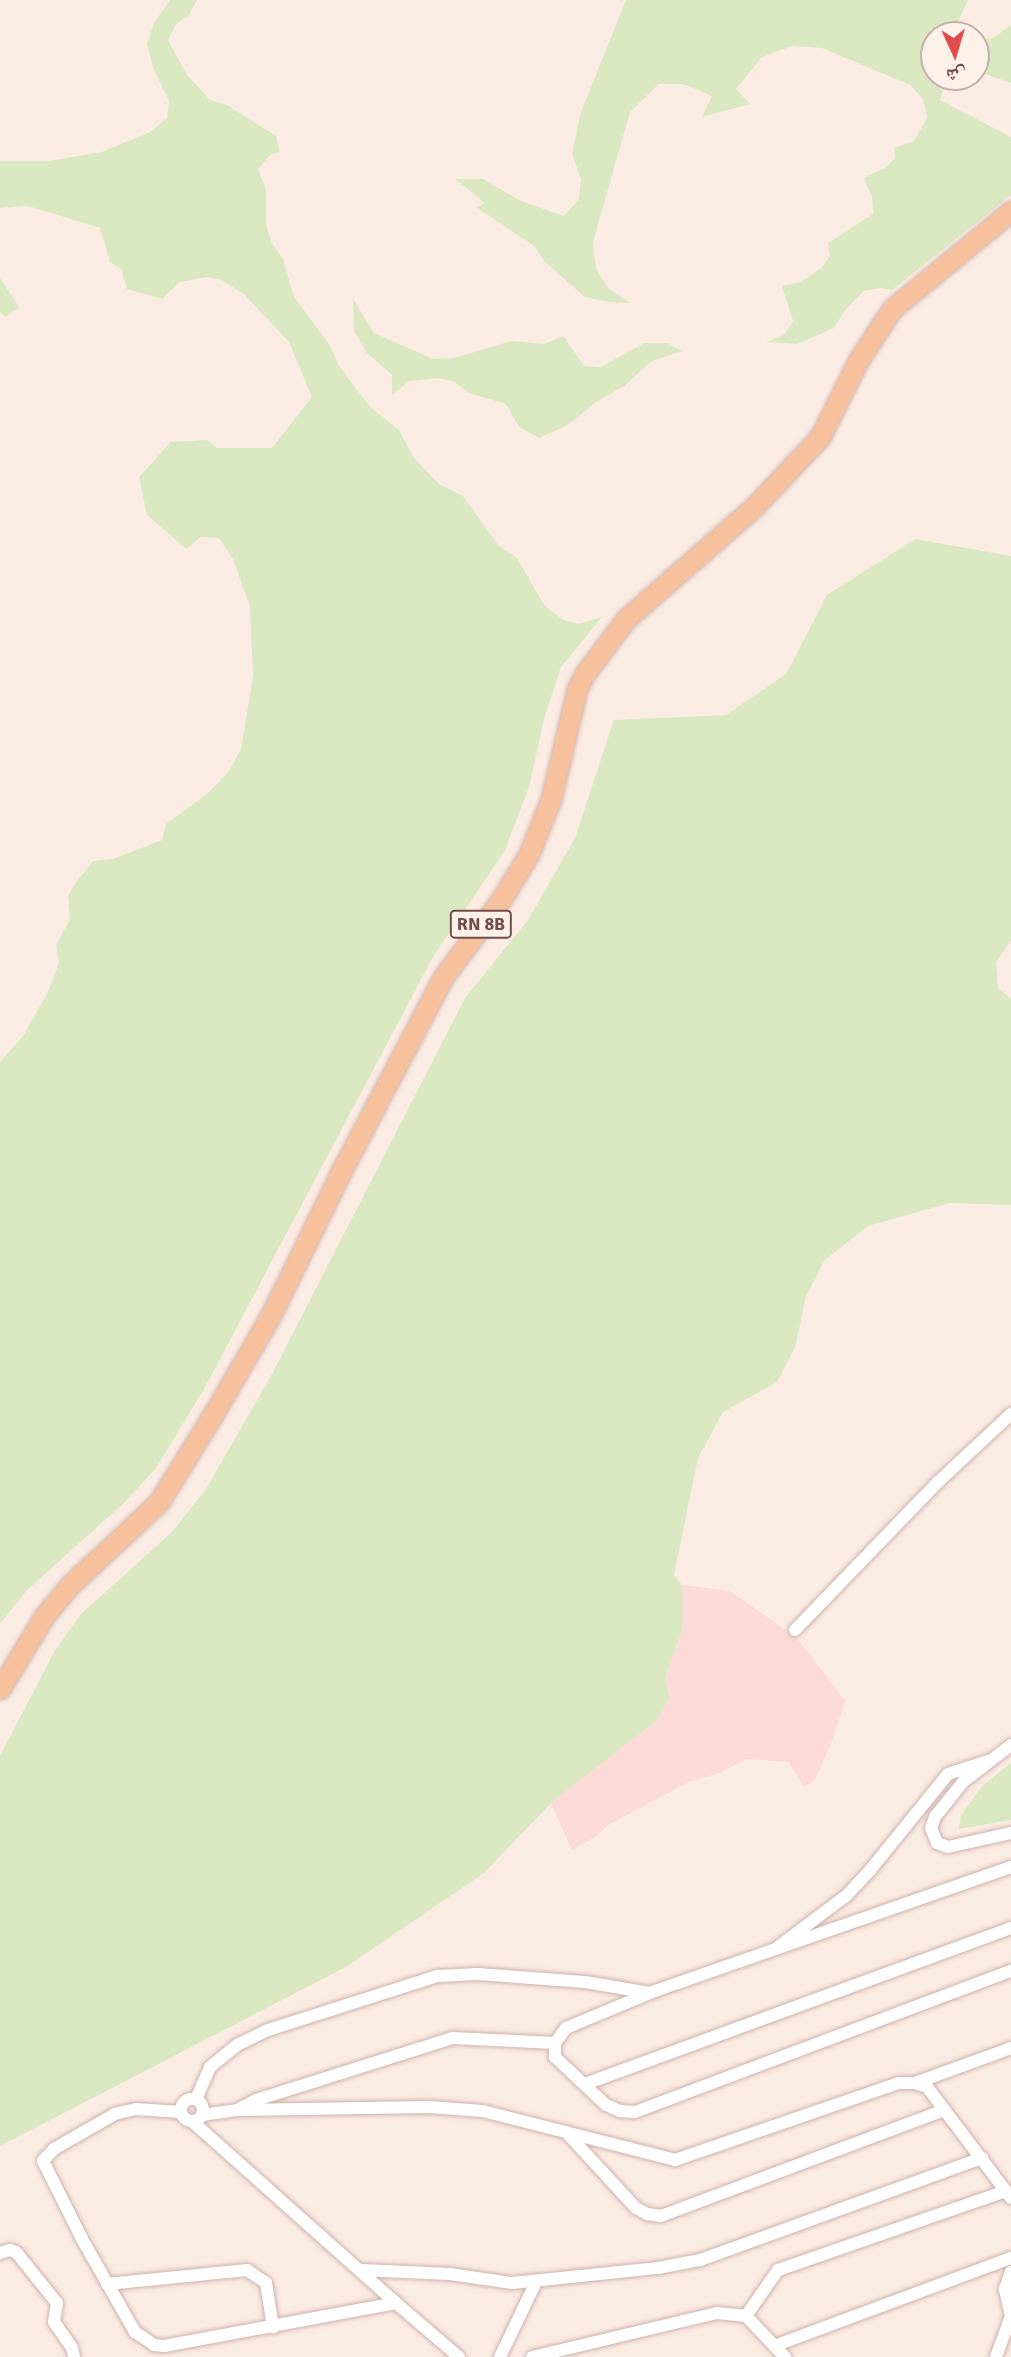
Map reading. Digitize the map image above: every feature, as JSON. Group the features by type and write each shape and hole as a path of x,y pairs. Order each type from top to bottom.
{"main road":[{"name":"RN 8B","path":"0,1689 45,1615 70,1585 159,1502 271,1315 343,1168 444,976 501,900 529,855 551,799 577,689 584,675 626,619 755,506 820,437 858,361 892,309 1011,211"}],"street":[{"path":"795,1630 938,1482 1011,1414"},
{"path":"1011,1745 988,1761 945,1803 932,1822 931,1833 937,1843 948,1847 1011,1833"},
{"path":"774,1951 847,1895 871,1870 948,1774 988,1761"},
{"path":"1011,1867 650,1993 566,2028 555,2043 555,2057 606,2105 620,2111 635,2112 1011,1971"},
{"path":"585,2084 1011,1928"},
{"path":"196,2099 210,2067 237,2045 268,2030 437,1976 478,1974 585,1982 650,1993"},
{"path":"237,2110 256,2101 453,2038 555,2043"},
{"path":"915,2083 1011,2048"},
{"path":"196,2099 184,2101 180,2112 182,2117 197,2118 237,2110 429,2107 483,2111 675,2160 899,2083 915,2083 927,2087 1008,2195 778,2270 766,2283 746,2316"},
{"path":"196,2099 203,2109 197,2118"},
{"path":"180,2112 136,2109 115,2114 54,2149 43,2161 128,2323 154,2345 164,2346 396,2303"},
{"path":"566,2132 636,2208 647,2214 661,2216 945,2110"},
{"path":"197,2118 396,2303 459,2357"},
{"path":"362,2270 450,2274 489,2282 536,2282 616,2274 701,2260 982,2158"},
{"path":"0,2253 10,2250 16,2252 57,2303 54,2322 72,2348 74,2357"},
{"path":"774,2346 1011,2258"},
{"path":"107,2284 247,2270 266,2283 273,2327"},
{"path":"996,2357 1007,2334 1011,2316 1005,2289 1011,2272"},
{"path":"500,2357 536,2282"},
{"path":"532,2357 717,2313 746,2316 786,2357"}],"shaded area":[{"path":"682,1585 730,1591 798,1639 845,1701 831,1744 815,1780 804,1787 789,1762 747,1759 719,1773 689,1782 608,1825 597,1836 572,1850 551,1803 656,1720 670,1697 665,1678 682,1631"}],"green space":[{"path":"170,0 197,0 189,15 176,24 168,40 187,75 210,100 227,105 276,136 280,152 270,155 258,169 266,190 266,225 272,243 283,259 294,297 329,344 339,366 370,407 399,430 414,458 439,484 463,496 498,545 517,558 544,605 562,619 579,624 602,617 561,667 545,715 529,787 505,850 433,957 203,1391 156,1468 124,1503 27,1590 0,1624 0,1062 23,1036 48,992 59,963 56,945 70,919 68,896 75,884 93,861 113,859 162,840 166,824 207,794 229,771 241,749 253,676 250,607 233,559 219,538 201,537 186,549 147,515 139,477 171,442 207,440 217,448 272,448 312,397 289,342 244,294 221,280 207,277 180,282 162,299 127,289 121,269 110,262 100,228 28,206 0,208 0,161 48,161 102,152 150,132 167,118 169,101 153,68 147,44 154,23"},
{"path":"626,0 968,0 958,21 920,21 920,91 943,91 940,100 1011,137 1011,195 892,290 880,288 864,291 846,309 834,328 797,344 766,342 784,335 793,321 782,286 801,282 821,268 830,256 828,243 873,214 872,197 864,178 886,167 895,158 894,148 914,141 927,118 923,99 910,85 822,48 792,46 762,57 736,89 750,104 702,117 712,96 683,84 659,84 630,112 593,242 596,269 609,289 630,303 585,297 545,262 534,246 476,207 485,203 455,179 483,179 521,201 564,216 579,199 581,179 572,154 581,112"},
{"path":"1011,25 1011,83 990,76 990,38"},
{"path":"0,278 19,307 6,317 0,313"},
{"path":"353,299 374,333 433,359 454,358 512,341 544,344 563,336 584,366 601,367 644,343 667,343 682,351 652,361 624,386 596,402 568,425 539,438 519,427 506,404 469,393 453,381 436,378 409,381 392,395 392,375 367,353 354,331"},
{"path":"915,539 1011,556 1011,940 996,962 998,988 1011,999 1011,1205 950,1203 868,1226 825,1260 806,1296 795,1348 777,1382 723,1412 698,1458 674,1575 682,1585 682,1631 665,1678 670,1697 656,1721 551,1803 484,1873 346,1967 0,2146 0,1756 54,1652 80,1615 172,1532 206,1489 271,1376 465,998 528,920 575,838 614,720 726,715 786,674 827,595"},
{"path":"1011,1763 1011,1820 959,1829 961,1815 983,1785"}]}
